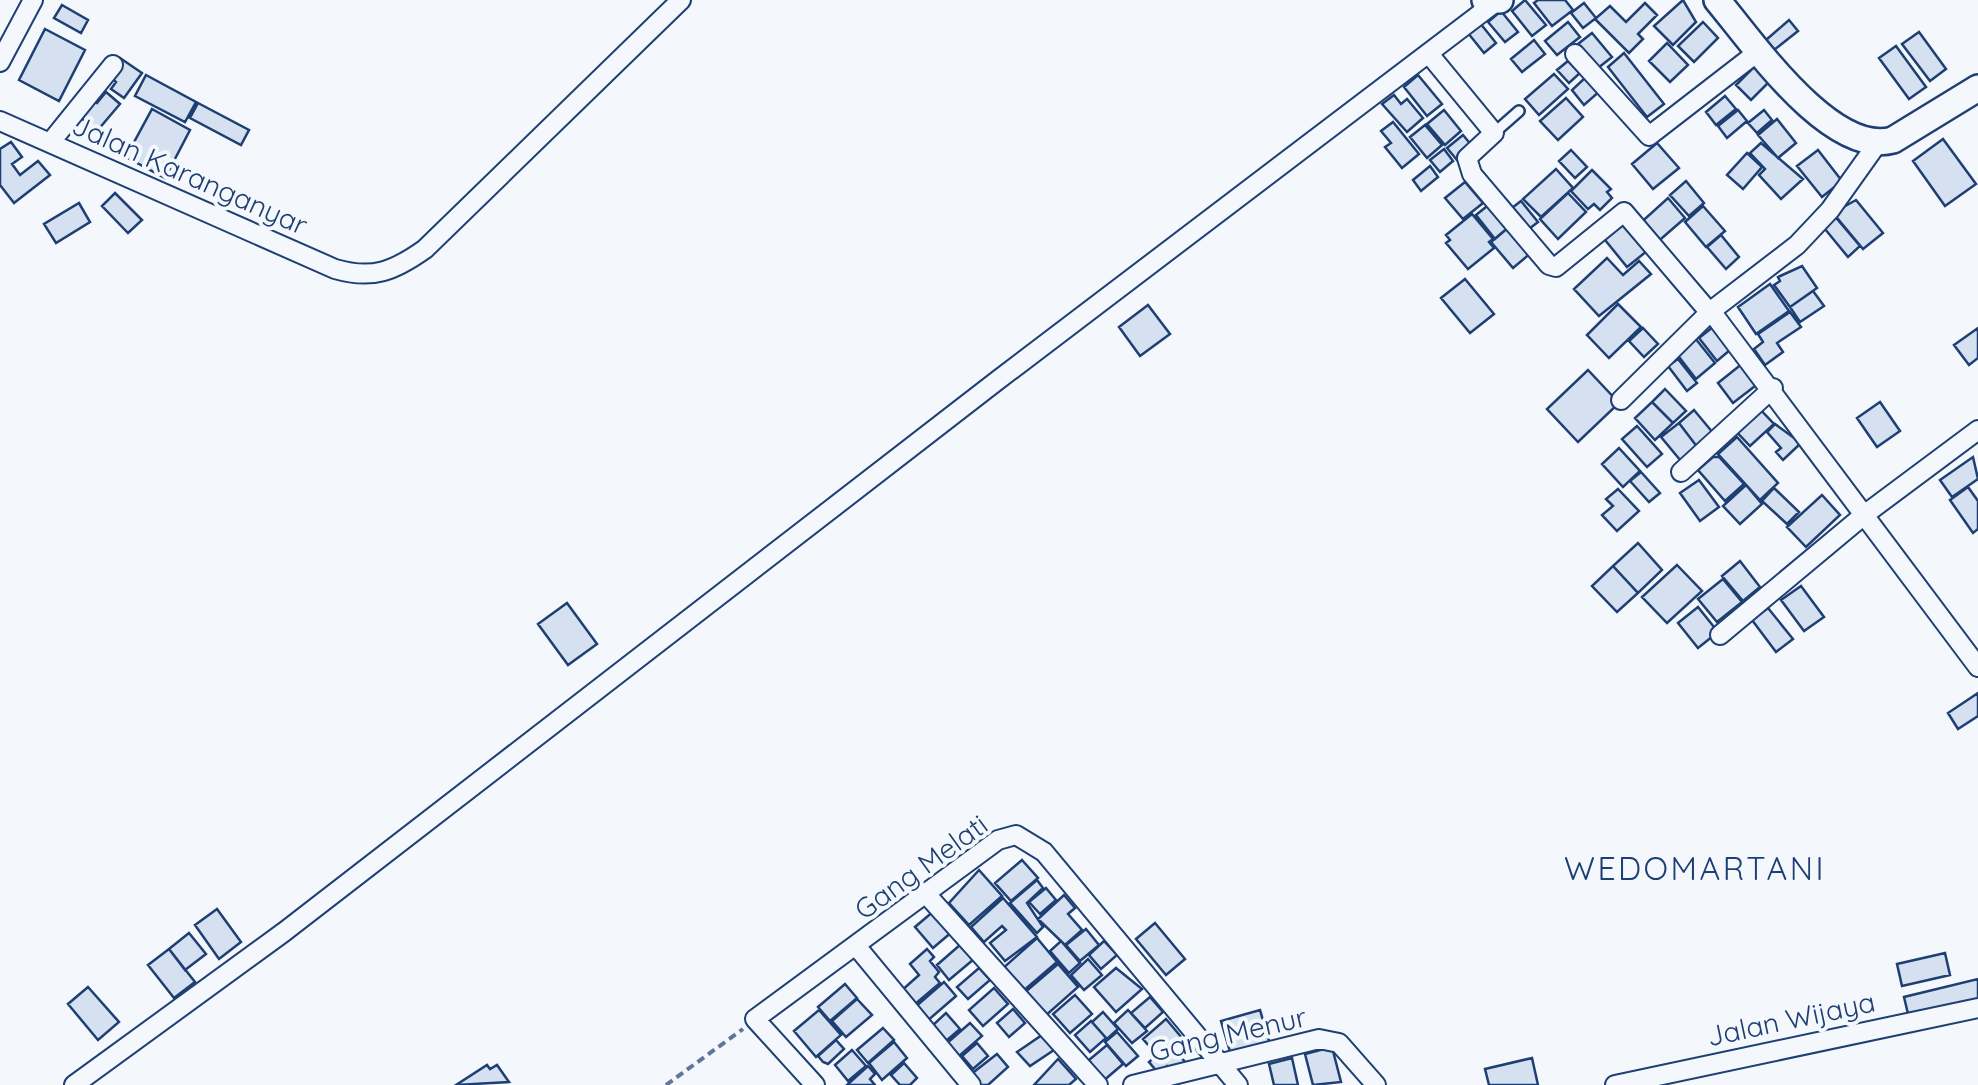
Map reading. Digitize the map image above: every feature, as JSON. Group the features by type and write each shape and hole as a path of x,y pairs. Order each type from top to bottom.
{"main road":[{"path":"1485,0 1499,0"},
{"path":"1718,0 1821,116 1843,133 1878,144 1914,130 1978,88"}],"street":[{"path":"0,62 33,0"},
{"name":"Jalan Karanganyar","path":"0,121 360,276 398,268 425,249 681,0"},
{"path":"74,1085 284,932 998,380 1499,0"},
{"path":"1576,54 1649,136 1759,50"},
{"path":"1428,54 1494,133 1472,152 1468,165 1548,265 1556,267 1624,212 1773,388 1978,666"},
{"path":"50,144 113,65"},
{"path":"1621,400 1710,312 1797,245 1830,210 1878,144"},
{"path":"1681,472 1773,388"},
{"path":"1720,635 1864,514 1978,430"},
{"name":"Gang Melati","path":"755,1020 1006,836 1029,841 1058,868 1238,1085"},
{"path":"927,896 1098,1085"},
{"path":"857,947 971,1085"},
{"name":"Jalan Wijaya","path":"1615,1085 1978,1008"},
{"path":"755,1020 815,1085"},
{"name":"Gang Menur","path":"1133,1085 1330,1039 1339,1043 1376,1085"}],"lane":[{"path":"1494,133 1519,112"}],"path":[{"path":"666,1085 755,1020"}],"building":[{"path":"1525,0 1546,25 1532,36 1512,11"},
{"path":"1565,0 1573,10 1552,26 1534,3"},
{"path":"1683,0 1696,22 1673,45 1654,26"},
{"path":"1584,3 1596,18 1583,28 1571,13"},
{"path":"1645,3 1657,15 1638,34 1643,39 1629,53 1595,19 1610,6 1626,22"},
{"path":"62,5 88,20 81,33 54,18"},
{"path":"1501,11 1518,32 1505,42 1488,22"},
{"path":"1789,20 1798,31 1774,50 1766,40"},
{"path":"1568,22 1580,37 1557,55 1545,41"},
{"path":"1703,22 1718,38 1694,62 1678,46"},
{"path":"1480,23 1496,43 1484,53 1468,33"},
{"path":"45,29 85,50 59,101 19,80"},
{"path":"1919,32 1946,69 1930,81 1902,44"},
{"path":"1592,33 1612,57 1598,68 1578,44"},
{"path":"1534,40 1545,54 1522,72 1511,59"},
{"path":"1667,43 1688,65 1670,82 1649,61"},
{"path":"1896,46 1926,87 1909,99 1879,58"},
{"path":"1624,53 1664,104 1647,117 1608,67"},
{"path":"120,58 142,73 124,98 111,89 116,82 108,76"},
{"path":"1568,61 1580,73 1569,83 1557,70"},
{"path":"1755,66 1770,81 1751,100 1736,85"},
{"path":"1554,74 1568,89 1539,115 1525,99"},
{"path":"146,75 196,102 185,122 135,96"},
{"path":"1418,75 1442,104 1427,116 1404,87"},
{"path":"1587,76 1600,91 1584,105 1572,90"},
{"path":"106,92 120,104 97,131 75,113 90,97 97,103"},
{"path":"1394,95 1401,104 1407,99 1423,118 1407,132 1382,104"},
{"path":"1725,96 1736,109 1716,125 1706,112"},
{"path":"1566,98 1583,117 1558,140 1540,121"},
{"path":"198,103 249,130 241,145 190,118"},
{"path":"152,109 190,130 165,178 126,157"},
{"path":"1444,110 1461,131 1445,145 1427,124"},
{"path":"1738,110 1747,121 1727,138 1718,126"},
{"path":"1764,110 1772,120 1757,133 1748,123"},
{"path":"1777,119 1796,143 1778,158 1758,135"},
{"path":"1393,122 1419,154 1402,168 1385,147 1391,143 1381,131"},
{"path":"1425,125 1442,145 1427,158 1410,137"},
{"path":"1463,135 1473,147 1457,160 1447,148"},
{"path":"1943,139 1976,184 1945,206 1913,161"},
{"path":"11,142 22,157 12,164 20,175 38,161 50,175 14,203 0,185 0,149"},
{"path":"1657,143 1679,168 1653,189 1632,164"},
{"path":"1761,143 1803,179 1781,199 1759,175 1765,169 1750,153"},
{"path":"1444,149 1453,161 1440,172 1430,160"},
{"path":"1571,150 1587,167 1575,178 1559,161"},
{"path":"1818,150 1842,181 1822,197 1797,166"},
{"path":"1747,153 1762,167 1743,189 1727,175"},
{"path":"1430,166 1438,177 1421,191 1413,180"},
{"path":"1556,169 1573,188 1541,217 1523,199"},
{"path":"1592,170 1611,189 1607,192 1612,198 1600,210 1594,204 1588,209 1571,191"},
{"path":"1686,181 1704,203 1689,216 1670,195"},
{"path":"1465,182 1483,203 1463,219 1445,198"},
{"path":"115,193 142,220 128,233 102,206"},
{"path":"1568,193 1586,212 1558,239 1540,219"},
{"path":"1668,198 1685,218 1654,245 1637,226"},
{"path":"1856,200 1883,233 1863,249 1833,213"},
{"path":"1521,201 1538,222 1525,232 1508,211"},
{"path":"79,203 90,222 56,243 44,224"},
{"path":"1491,203 1510,226 1495,239 1476,215"},
{"path":"1703,206 1725,231 1706,247 1685,222"},
{"path":"1832,213 1860,246 1848,257 1820,223"},
{"path":"1472,214 1493,239 1489,242 1494,248 1468,269 1446,243 1450,240 1446,235"},
{"path":"1621,219 1647,251 1627,267 1601,235"},
{"path":"1510,226 1532,252 1513,268 1491,242"},
{"path":"1721,235 1739,257 1726,269 1707,247"},
{"path":"1607,258 1623,275 1639,261 1651,274 1599,316 1574,289"},
{"path":"1802,266 1817,288 1790,307 1774,285 1780,281 1778,277"},
{"path":"1465,279 1494,314 1470,333 1441,298"},
{"path":"1770,284 1789,311 1756,334 1738,307"},
{"path":"1813,291 1824,306 1800,322 1790,307"},
{"path":"1618,304 1641,327 1609,358 1587,335"},
{"path":"1148,305 1170,334 1140,356 1119,327"},
{"path":"1790,312 1801,327 1777,343 1783,352 1765,365 1754,349 1763,342 1758,334"},
{"path":"1713,327 1730,350 1717,361 1699,338"},
{"path":"1643,328 1658,344 1644,357 1629,341"},
{"path":"1978,328 1978,358 1969,365 1954,345"},
{"path":"1695,338 1715,363 1696,379 1676,353"},
{"path":"1678,359 1697,383 1687,391 1668,366"},
{"path":"1743,363 1759,383 1733,403 1718,383"},
{"path":"1588,370 1619,403 1578,442 1547,409"},
{"path":"1665,389 1686,411 1673,423 1652,402"},
{"path":"1652,402 1673,423 1655,440 1635,418"},
{"path":"1880,402 1900,431 1877,447 1857,418"},
{"path":"1756,405 1774,424 1750,446 1732,427"},
{"path":"1694,410 1714,434 1698,448 1679,423"},
{"path":"1679,423 1698,448 1681,461 1661,437"},
{"path":"1775,424 1801,443 1783,460 1776,452 1781,448 1767,432"},
{"path":"1637,426 1662,454 1647,467 1622,439"},
{"path":"1737,437 1778,483 1760,500 1718,454"},
{"path":"1619,448 1640,471 1623,487 1602,464"},
{"path":"1713,457 1719,457 1744,484 1725,501 1698,470"},
{"path":"1973,457 1978,479 1952,497 1940,480"},
{"path":"1641,472 1660,493 1649,502 1630,481"},
{"path":"1699,480 1719,507 1700,521 1680,493"},
{"path":"1746,485 1762,504 1740,524 1723,506"},
{"path":"1968,487 1978,501 1978,529 1973,533 1950,500"},
{"path":"1774,488 1799,512 1787,524 1762,501"},
{"path":"1618,489 1639,511 1617,531 1602,515 1613,506 1606,499"},
{"path":"1822,495 1840,515 1806,547 1787,527"},
{"path":"1638,543 1662,570 1638,593 1613,566"},
{"path":"1740,561 1760,587 1743,601 1722,576"},
{"path":"1677,565 1702,591 1667,623 1642,597"},
{"path":"1613,566 1638,593 1617,612 1592,586"},
{"path":"1723,579 1742,602 1717,622 1698,599"},
{"path":"1801,586 1824,617 1804,631 1781,600"},
{"path":"567,603 597,644 568,665 538,624"},
{"path":"1698,607 1718,632 1698,648 1678,623"},
{"path":"1768,608 1793,639 1776,652 1752,620"},
{"path":"1978,693 1978,716 1958,729 1948,713"},
{"path":"1022,860 1038,878 1011,901 995,883"},
{"path":"979,870 1002,896 969,925 949,903"},
{"path":"1037,880 1043,888 1027,903 1043,927 1037,933 1010,903"},
{"path":"1046,888 1056,900 1040,914 1029,902"},
{"path":"1064,895 1075,908 1068,914 1082,930 1065,945 1038,919"},
{"path":"1003,898 1037,937 1005,961 990,943 1006,930 1002,926 984,942 971,927"},
{"path":"217,909 241,942 219,959 195,925"},
{"path":"935,910 953,931 933,948 915,927"},
{"path":"1155,923 1185,959 1166,975 1136,939"},
{"path":"1086,929 1099,945 1080,961 1066,945"},
{"path":"189,933 206,954 185,970 169,949"},
{"path":"1037,938 1057,962 1022,992 1002,969"},
{"path":"1061,941 1080,963 1069,973 1050,951"},
{"path":"1104,941 1117,955 1101,969 1089,955"},
{"path":"961,944 974,959 949,980 937,965"},
{"path":"169,949 195,982 174,998 148,965"},
{"path":"927,949 934,957 930,961 939,972 935,977 940,983 914,1005 901,991 919,975 910,964"},
{"path":"1945,953 1950,975 1902,986 1897,964"},
{"path":"1088,959 1102,975 1084,990 1071,975"},
{"path":"1058,964 1078,987 1044,1017 1024,993"},
{"path":"979,968 990,980 968,999 957,987"},
{"path":"1116,968 1142,989 1116,1012 1094,987"},
{"path":"1978,979 1978,1001 1909,1018 1904,997"},
{"path":"944,982 956,996 926,1022 914,1008"},
{"path":"845,984 857,998 830,1021 818,1007"},
{"path":"88,987 119,1022 98,1040 68,1004"},
{"path":"994,988 1008,1004 983,1026 969,1010"},
{"path":"1075,995 1092,1014 1070,1033 1053,1014"},
{"path":"1150,997 1163,1012 1145,1028 1131,1013"},
{"path":"857,999 872,1015 846,1037 832,1021"},
{"path":"1013,1009 1025,1023 1009,1037 997,1023"},
{"path":"819,1010 841,1035 816,1057 794,1031"},
{"path":"1128,1010 1147,1031 1132,1043 1114,1023"},
{"path":"1260,1010 1270,1044 1231,1055 1221,1021"},
{"path":"1103,1012 1118,1029 1107,1039 1092,1022"},
{"path":"946,1013 960,1029 946,1041 932,1026"},
{"path":"1166,1019 1182,1038 1157,1055 1143,1039"},
{"path":"1091,1021 1106,1038 1090,1052 1075,1035"},
{"path":"970,1023 982,1036 958,1057 946,1044"},
{"path":"883,1028 894,1040 868,1063 857,1050"},
{"path":"1117,1032 1138,1056 1126,1066 1105,1042"},
{"path":"1042,1035 1054,1050 1030,1066 1017,1052"},
{"path":"836,1040 844,1049 828,1064 823,1062 818,1056"},
{"path":"894,1042 907,1058 882,1080 869,1063"},
{"path":"977,1043 988,1056 973,1069 962,1056"},
{"path":"1169,1044 1187,1064 1171,1070 1167,1066 1159,1074 1149,1062"},
{"path":"1107,1045 1123,1064 1102,1082 1089,1060"},
{"path":"1332,1047 1341,1082 1313,1085 1305,1054"},
{"path":"852,1050 866,1066 848,1081 835,1065"},
{"path":"997,1054 1008,1067 988,1085 979,1085 970,1075"},
{"path":"1292,1058 1298,1085 1274,1085 1269,1064"},
{"path":"1532,1058 1538,1085 1489,1085 1485,1069"},
{"path":"1058,1059 1076,1079 1069,1085 1034,1085"},
{"path":"904,1063 917,1078 910,1085 900,1085 891,1075"},
{"path":"487,1065 490,1069 497,1065 509,1082 456,1085"},
{"path":"868,1066 875,1074 870,1079 875,1085 847,1085"}],"district":[{"name":"WEDOMARTANI","path":"1695,869"}]}
